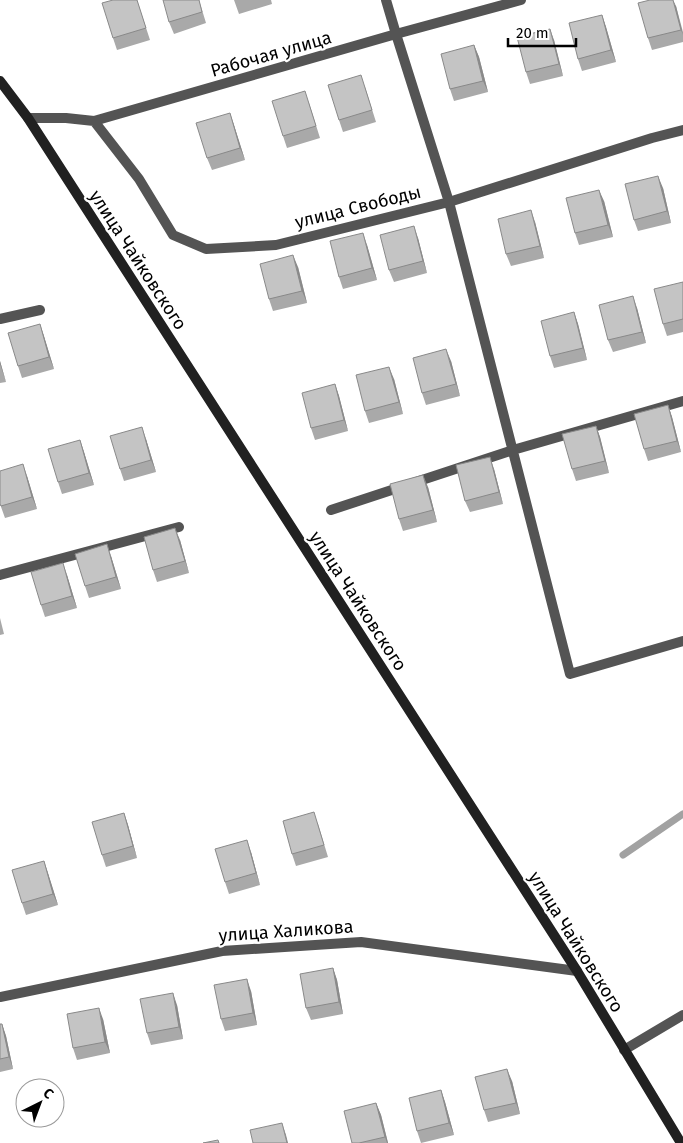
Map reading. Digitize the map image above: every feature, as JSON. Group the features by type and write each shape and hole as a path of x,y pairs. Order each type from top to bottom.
{"main road":[{"name":"улица Чайковского","path":"0,81 28,118 577,971 681,1143"}],"street":[{"path":"386,0 449,202 570,674 683,641"},
{"name":"Рабочая улица","path":"28,118 66,118 94,121 521,0"},
{"name":"улица Свободы","path":"94,121 138,180 173,236 206,249 276,245 449,202 683,130"},
{"path":"0,319 40,310"},
{"path":"331,510 513,450 683,401"},
{"path":"0,575 179,527"},
{"name":"улица Халикова","path":"0,997 222,951 361,942 577,971"},
{"path":"624,1050 683,1014"}],"building":[{"path":"113,0 137,0 146,28 113,38 102,3"},
{"path":"163,0 199,0 202,12 169,22"},
{"path":"650,0 673,0 681,30 648,38 638,3"},
{"path":"602,15 611,50 578,59 569,23"},
{"path":"550,29 559,64 526,72 517,37"},
{"path":"474,45 483,81 450,89 441,54"},
{"path":"361,75 372,110 339,120 328,85"},
{"path":"305,91 316,126 283,136 272,101"},
{"path":"230,113 240,148 207,158 196,123"},
{"path":"658,176 667,211 634,220 625,184"},
{"path":"599,190 608,225 575,233 566,198"},
{"path":"531,210 540,246 506,254 498,219"},
{"path":"414,226 423,261 389,270 380,235"},
{"path":"363,233 372,268 339,277 330,241"},
{"path":"293,255 302,291 269,299 260,264"},
{"path":"683,282 683,319 663,324 654,289"},
{"path":"633,296 642,332 608,340 599,305"},
{"path":"574,312 583,348 550,356 541,321"},
{"path":"40,324 49,357 18,366 8,333"},
{"path":"446,349 456,384 422,393 413,358"},
{"path":"389,367 399,402 365,411 356,375"},
{"path":"335,384 344,420 311,428 302,393"},
{"path":"668,405 677,441 644,449 634,414"},
{"path":"596,426 605,461 572,469 562,434"},
{"path":"142,427 151,460 120,469 110,436"},
{"path":"80,440 89,473 58,482 48,449"},
{"path":"490,457 499,492 465,501 456,465"},
{"path":"23,464 32,497 1,506 0,471"},
{"path":"423,475 433,510 399,519 390,484"},
{"path":"175,528 185,561 153,570 144,537"},
{"path":"107,544 116,577 85,586 75,554"},
{"path":"63,563 72,596 41,605 31,572"},
{"path":"314,812 324,845 292,854 283,821"},
{"path":"124,813 133,846 102,855 92,822"},
{"path":"247,840 256,873 225,882 215,849"},
{"path":"44,861 53,894 22,903 12,870"},
{"path":"333,968 339,1002 306,1008 300,974"},
{"path":"247,979 253,1013 221,1019 214,985"},
{"path":"173,993 179,1027 147,1033 140,999"},
{"path":"99,1008 105,1042 73,1048 67,1014"},
{"path":"0,1024 2,1024 9,1057 0,1059"},
{"path":"507,1069 516,1103 484,1110 475,1077"},
{"path":"441,1090 449,1123 417,1131 409,1098"},
{"path":"376,1103 385,1137 352,1143 344,1111"},
{"path":"282,1123 287,1143 253,1143 250,1130"},
{"path":"218,1140 219,1143 203,1143"}],"waterway":[{"path":"623,855 683,814"}]}
